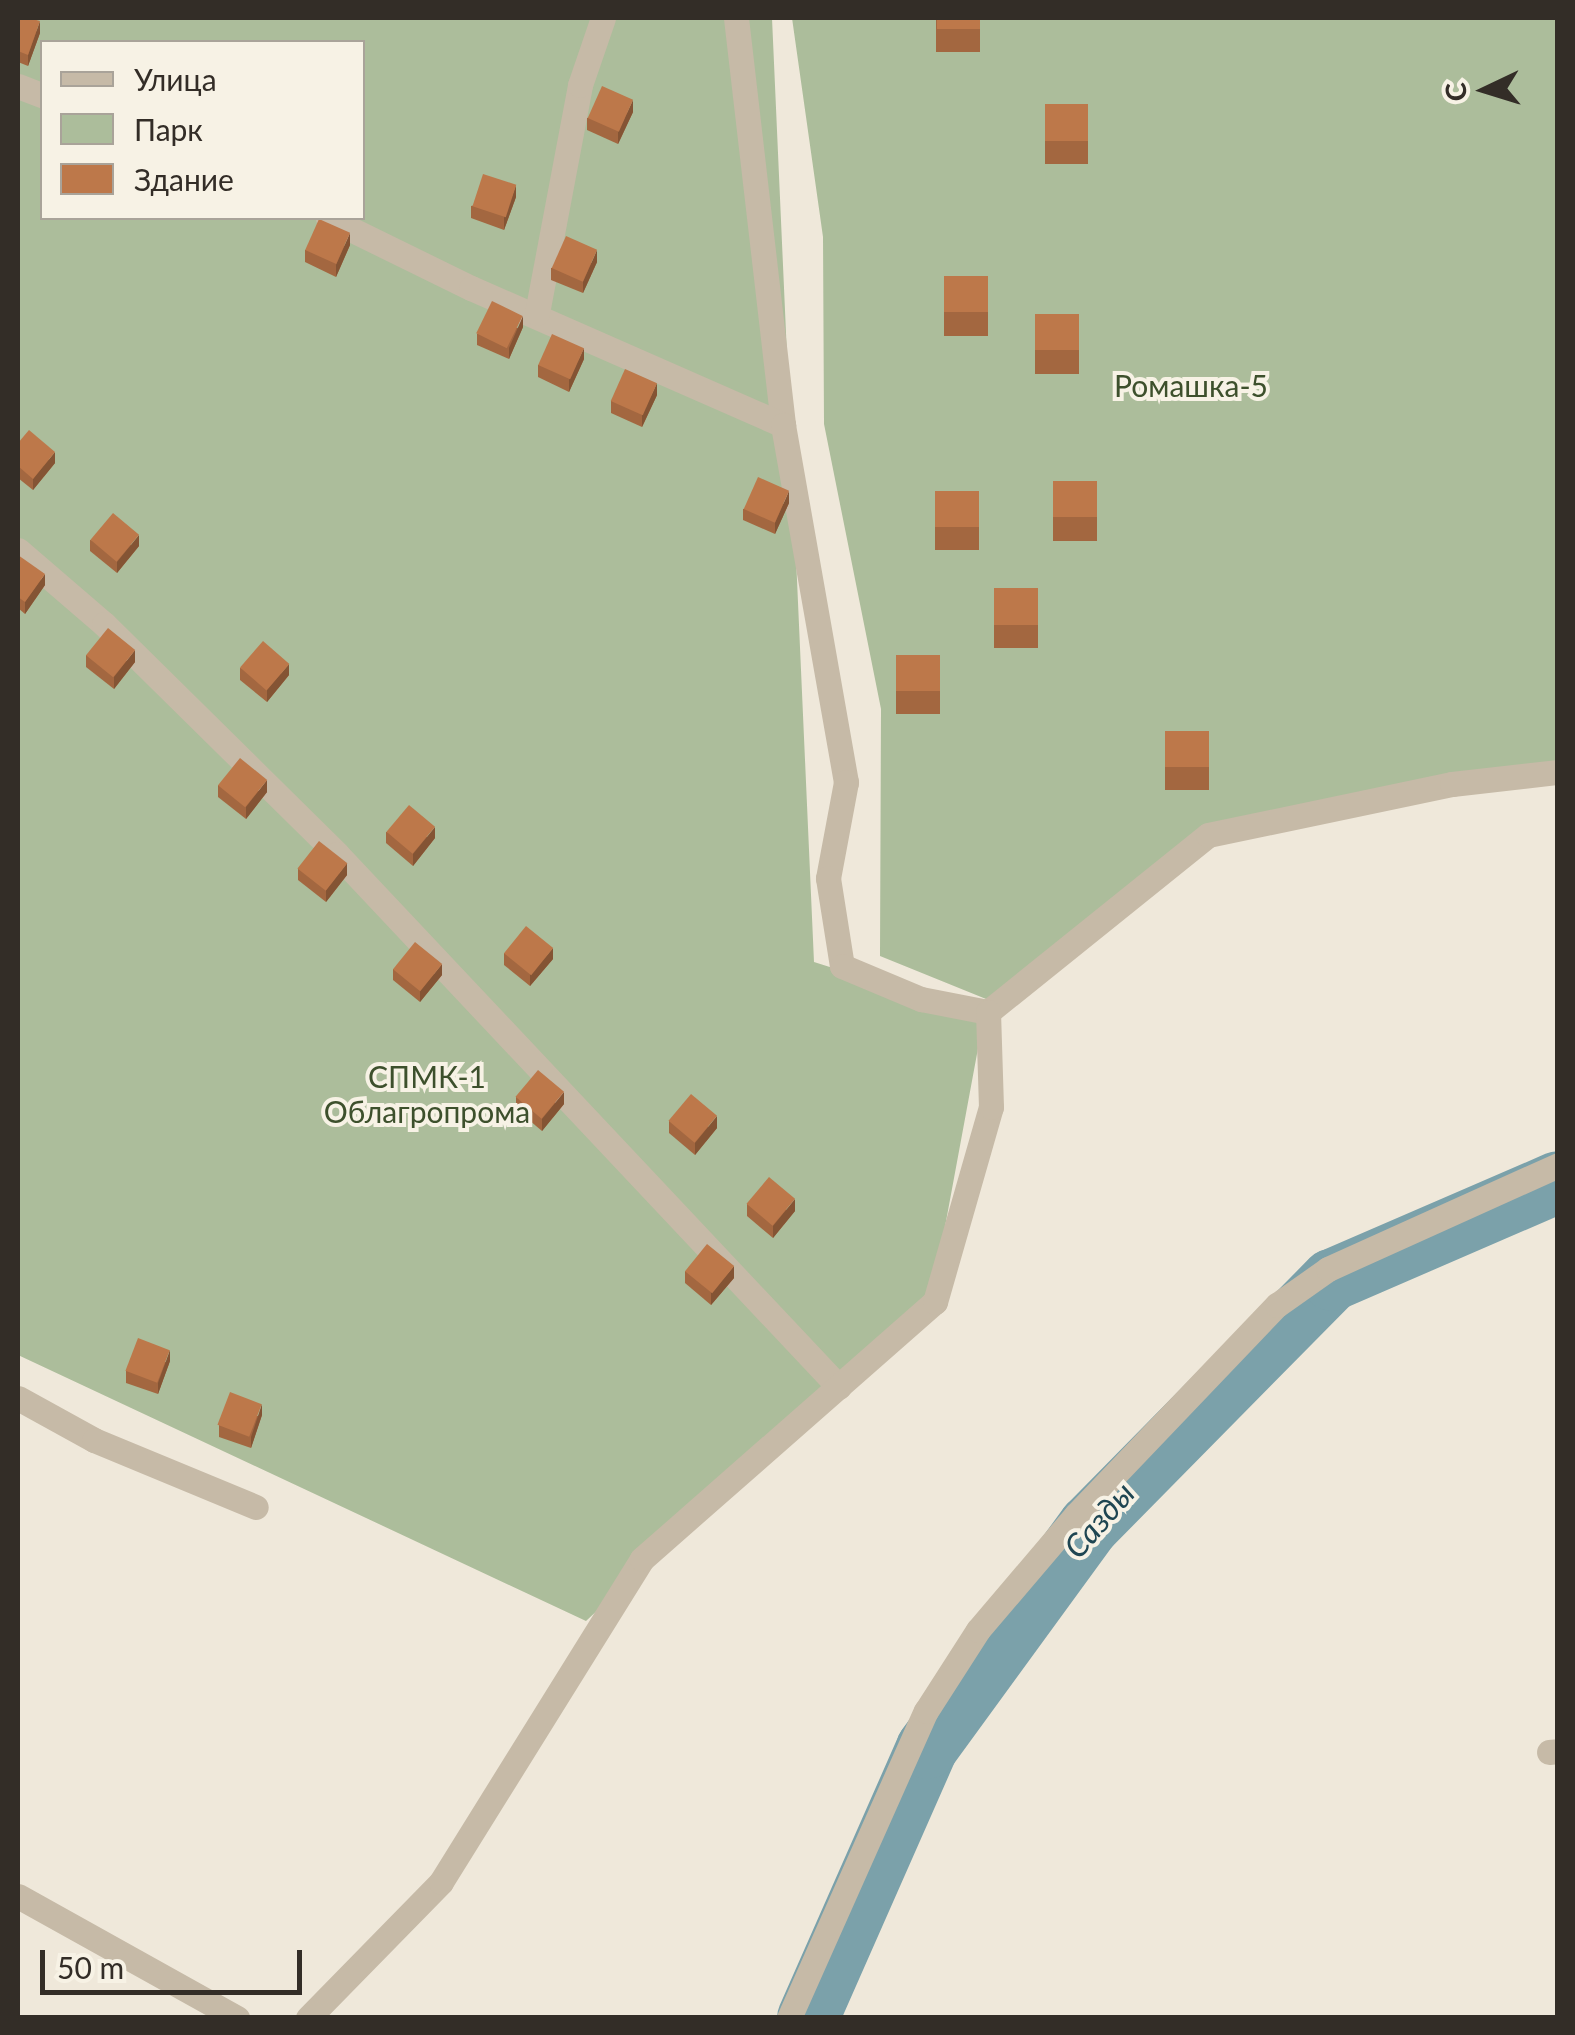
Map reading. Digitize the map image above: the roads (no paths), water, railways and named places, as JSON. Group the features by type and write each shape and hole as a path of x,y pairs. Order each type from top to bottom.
{"street":[{"path":"537,313 580,85 603,18"},
{"path":"736,18 783,425 846,782 828,878 842,966 921,998 988,1012"},
{"path":"332,220 783,425"},
{"path":"18,550 104,624 337,854 838,1387"},
{"path":"988,1012 1208,835 1452,784 1558,772"},
{"path":"308,2018 441,1882 642,1559 936,1302 990,1107 988,1012"},
{"path":"790,2018 926,1711 978,1630 1076,1515 1276,1304 1328,1269 1558,1165"},
{"path":"18,1398 94,1440 256,1507"},
{"path":"18,1896 237,2018"}],"waterway":[{"name":"Сазды","path":"808,2018 927,1748 1089,1526 1332,1280 1558,1182"}],"park label":[{"name":"Ромашка-5","path":"1191,385"},
{"name":"СПМК-1 Облагропрома","path":"427,1093"}]}
